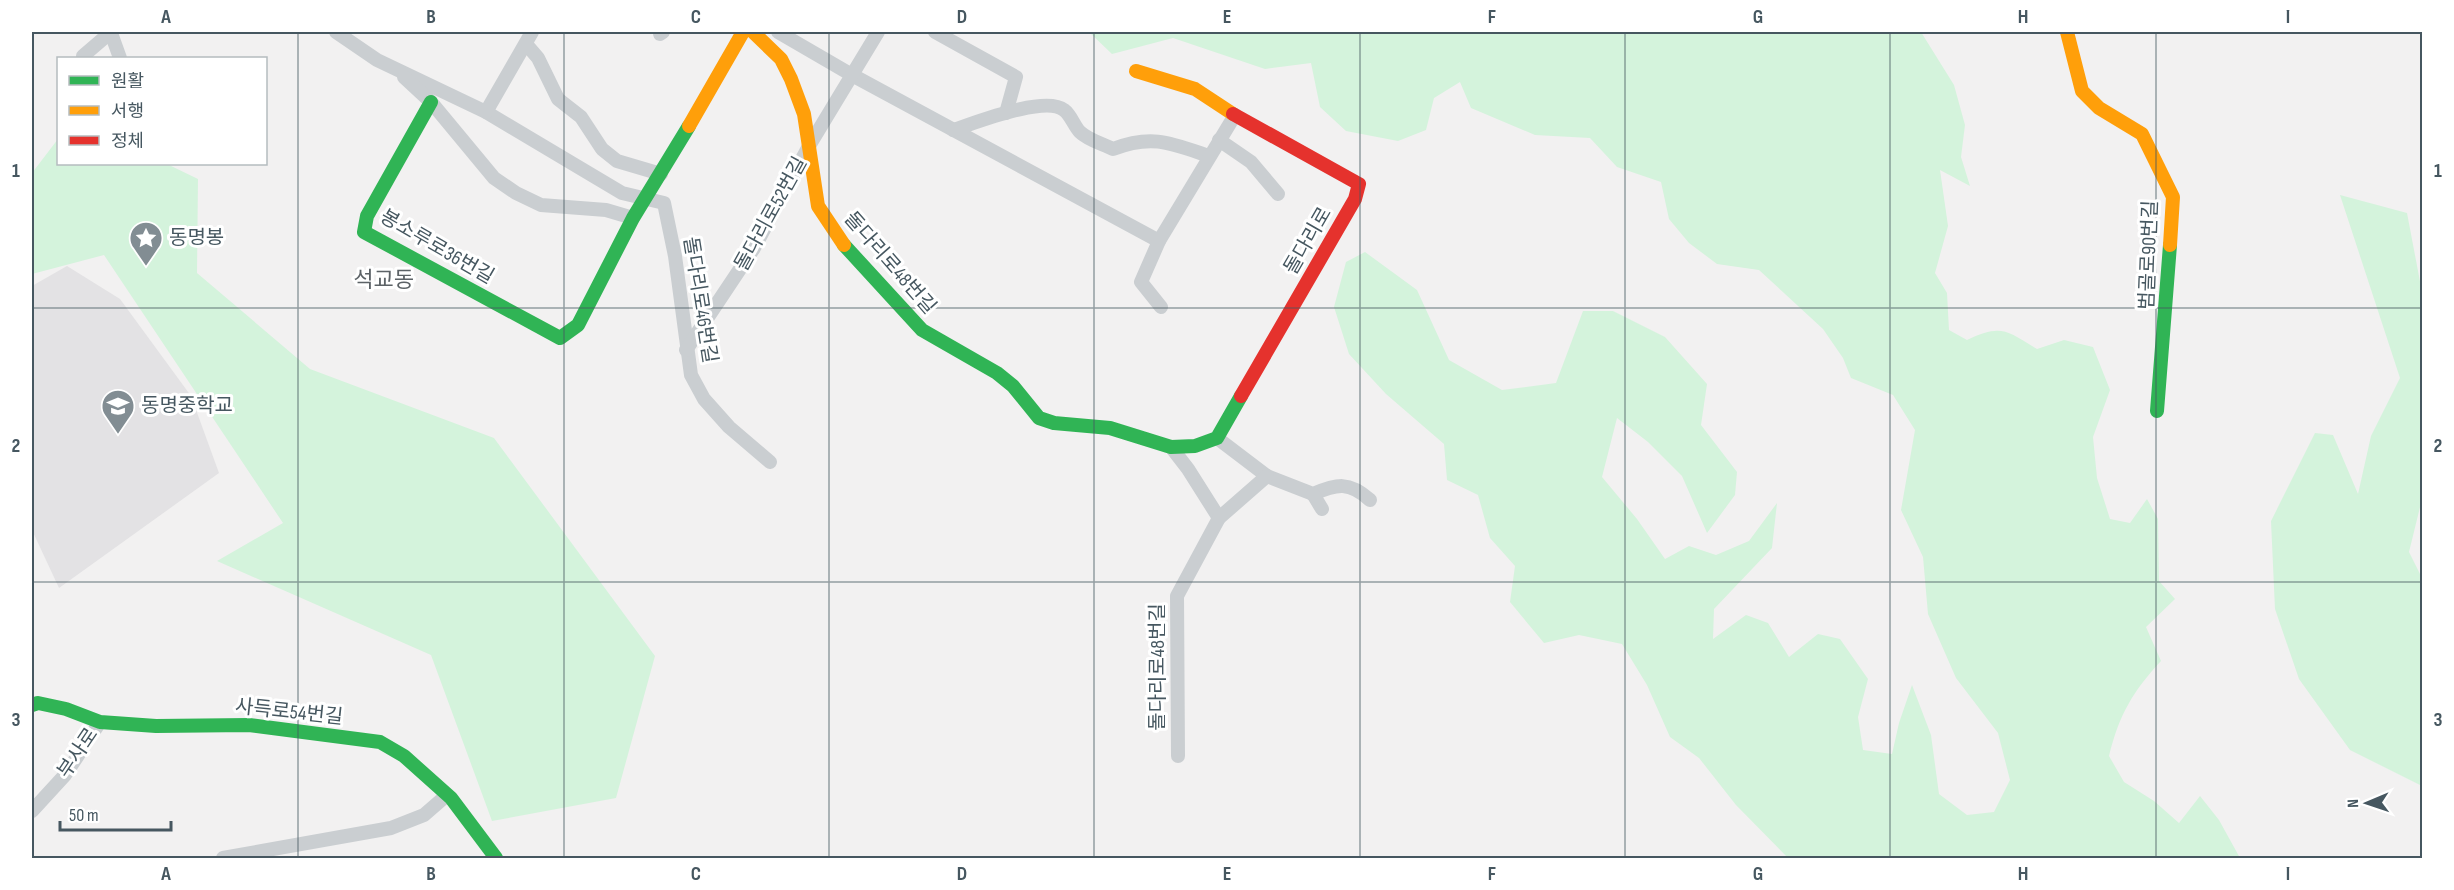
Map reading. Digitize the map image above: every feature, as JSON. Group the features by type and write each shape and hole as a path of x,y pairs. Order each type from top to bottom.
{"street":[{"path":"83,56 111,32 120,57"},
{"path":"336,32 401,73 456,96 486,112 622,193 646,198"},
{"path":"401,73 431,102 494,178 516,194 540,205 606,210 633,218 743,32"},
{"name":"돌다리로48번길","path":"753,32 781,59 791,79 804,114 818,206 822,214 837,237 922,330 997,373 1013,386 1039,418 1054,423 1110,428 1171,447 1195,447 1217,438"},
{"path":"778,32 852,75 1159,242"},
{"path":"852,75 878,32"},
{"path":"935,32 1016,77 1006,113"},
{"name":"범골로90번길","path":"2067,32 2082,91 2099,108 2142,134 2173,197 2166,317 2157,411"},
{"path":"486,112 529,38"},
{"path":"529,38 558,99 580,117 602,149 617,161 661,174"},
{"name":"돌다리로","path":"1136,71 1195,89 1235,115 1359,184 1355,199 1217,438"},
{"name":"돌다리로52번길","path":"686,350 754,248 809,146 852,75"},
{"name":"봉소루로36번길","path":"431,102 367,216 364,232 560,338 578,325 633,218"},
{"path":"953,130 1006,113 1057,106 1066,111 1082,134 1113,149 1136,140 1170,142 1209,156"},
{"path":"1161,308 1141,282 1159,242 1235,115"},
{"path":"1220,140 1251,162 1278,194"},
{"name":"돌다리로46번길","path":"646,198 664,203 675,256 691,375 704,399 729,427 770,462"},
{"path":"1217,438 1267,476 1313,494 1322,509"},
{"path":"1171,447 1219,518"},
{"name":"돌다리로48번길","path":"1178,756 1177,596 1219,518 1267,476"},
{"path":"1313,494 1336,484 1359,489 1370,500"},
{"name":"사득로54번길","path":"32,705 38,703 66,709 100,722 156,726 249,725 380,742 404,756 447,795 496,858"},
{"name":"부사로","path":"32,811 65,775 100,722"},
{"path":"223,858 391,828 424,815 447,795"}],"shaded area":[{"name":"동명중학교","path":"67,266 120,299 191,396 219,473 59,588 32,530 32,286"}],"green space":[{"path":"1089,32 1921,32 1954,85 1965,125 1961,157 1970,186 1940,170 1948,226 1935,273 1947,293 1949,330 1967,340 1988,332 2003,331 2037,349 2064,340 2093,347 2110,390 2093,437 2097,478 2110,519 2130,523 2147,499 2158,519 2159,581 2175,599 2146,627 2161,661 2128,704 2117,728 2109,756 2124,782 2154,801 2179,823 2200,796 2219,820 2240,858 1788,858 1736,805 1699,758 1670,737 1647,685 1622,644 1579,635 1544,643 1510,602 1515,566 1490,538 1478,495 1447,480 1444,444 1386,394 1349,354 1334,307 1346,262 1365,252 1417,290 1449,360 1502,390 1556,383 1583,311 1613,311 1665,337 1707,384 1701,425 1737,472 1735,495 1707,533 1682,476 1648,442 1617,418 1602,477 1637,519 1665,559 1689,546 1716,555 1749,541 1777,503 1772,548 1714,609 1713,639 1746,615 1768,623 1789,657 1818,634 1840,639 1868,679 1858,717 1863,750 1892,754 1899,723 1912,685 1931,735 1939,794 1967,815 1994,812 2010,780 1998,733 1956,678 1928,614 1923,557 1901,510 1915,430 1893,395 1851,378 1843,358 1823,329 1759,270 1717,264 1689,243 1669,219 1661,182 1617,167 1590,138 1535,135 1471,108 1460,82 1434,98 1426,130 1398,141 1346,131 1320,107 1311,63 1265,69 1173,38 1112,54"},
{"path":"57,140 57,165 169,165 198,179 197,273 310,369 494,438 655,656 616,798 492,821 431,655 217,561 283,523 104,255 32,274 32,173"},
{"path":"2340,195 2407,213 2422,292 2422,499 2409,552 2422,578 2422,786 2350,750 2299,679 2275,609 2271,521 2315,433 2333,435 2358,494 2371,436 2400,378"}],"traffic: fast":[{"path":"431,102 367,216 364,232 560,338 578,325 633,218 689,126"},
{"path":"844,245 922,330 997,373 1013,386 1039,418 1054,423 1110,428 1171,447 1195,446 1217,438 1241,396"},
{"path":"2157,411 2170,245"},
{"path":"32,705 38,703 66,709 100,722 156,726 249,725 380,742 404,756 451,798 496,858"}],"traffic: slow":[{"path":"689,126 743,32"},
{"path":"753,32 781,59 791,79 804,114 818,206 844,245"},
{"path":"2067,32 2082,91 2099,108 2142,134 2173,197 2170,245"},
{"path":"1136,71 1195,89 1233,114"}],"traffic: jam":[{"path":"1233,114 1359,184 1355,199 1241,396"}],"place":[{"name":"동명봉","path":"146,267"},
{"name":"동명중학교","path":"118,435"}],"district":[{"name":"석교동","path":"384,280"}]}
